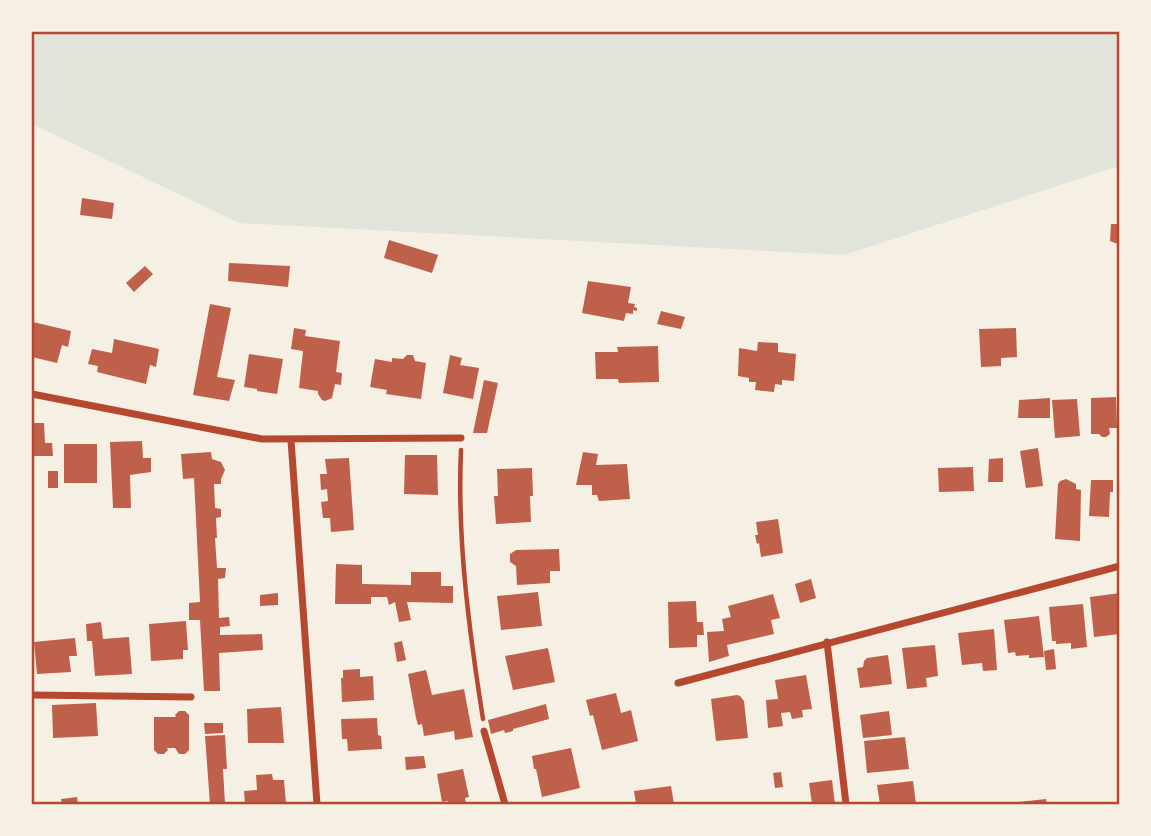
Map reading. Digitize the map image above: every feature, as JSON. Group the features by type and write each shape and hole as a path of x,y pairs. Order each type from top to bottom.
{"street":[{"path":"32,394 262,439 461,438"},
{"path":"291,440 317,804"},
{"path":"678,683 1119,566"},
{"path":"827,642 846,804"},
{"path":"32,695 191,696"},
{"path":"484,731 505,804"}],"path":[{"path":"461,438 459,495 468,620 484,731"}],"shaded area":[{"path":"32,32 1119,32 1119,166 844,255 239,223 32,124"}],"building":[{"path":"82,198 114,203 112,219 80,215"},
{"path":"1111,224 1120,224 1120,245 1110,241"},
{"path":"389,240 438,255 432,273 384,258"},
{"path":"229,263 290,266 288,287 228,281"},
{"path":"145,266 153,274 134,292 126,283"},
{"path":"588,281 631,287 628,303 635,304 637,311 633,310 633,314 626,313 624,321 582,313"},
{"path":"210,304 231,308 217,377 235,380 229,401 193,395"},
{"path":"661,311 685,317 681,329 657,324"},
{"path":"33,322 71,331 68,347 62,345 57,363 32,357"},
{"path":"294,328 306,330 305,336 340,341 336,372 342,373 341,385 335,384 332,398 325,401 318,391 299,388 303,351 291,349"},
{"path":"1016,328 1017,357 1001,358 1001,366 981,367 979,329"},
{"path":"114,339 159,349 156,367 150,365 146,384 97,372 98,366 88,364 92,349 112,353"},
{"path":"758,342 778,343 778,352 796,354 794,381 782,380 782,385 775,384 774,392 755,390 756,382 749,382 749,378 738,376 739,348 757,351"},
{"path":"658,346 659,382 619,383 618,379 596,379 595,352 618,352 617,347"},
{"path":"249,354 283,359 277,394 244,387"},
{"path":"407,355 413,355 415,361 426,363 421,399 386,394 387,390 370,387 375,359 392,362 392,358 403,359"},
{"path":"450,355 462,358 460,365 479,368 473,399 443,393"},
{"path":"484,380 498,383 487,433 473,433"},
{"path":"1116,397 1117,428 1109,428 1110,434 1106,437 1091,434 1091,398"},
{"path":"1050,398 1050,418 1018,418 1019,400"},
{"path":"1077,399 1080,436 1055,438 1052,400"},
{"path":"32,423 44,423 45,443 52,443 53,456 32,456"},
{"path":"142,441 143,458 151,458 151,472 130,475 131,508 113,508 110,442"},
{"path":"64,444 97,444 97,483 64,483"},
{"path":"1038,448 1043,486 1026,488 1020,451"},
{"path":"211,452 212,459 221,462 225,470 221,484 214,484 215,508 221,509 221,517 216,518 217,568 226,568 225,578 218,579 219,618 229,617 230,626 220,627 220,635 262,634 263,650 219,653 220,691 204,691 200,620 189,620 189,603 200,602 194,478 183,479 181,454"},
{"path":"583,452 598,454 596,465 627,464 630,499 599,501 597,495 592,495 592,485 576,485"},
{"path":"405,455 437,455 438,495 404,494"},
{"path":"349,458 354,530 331,532 330,518 323,518 321,502 328,501 327,489 321,490 320,474 327,474 325,459"},
{"path":"1003,458 1003,482 988,482 989,459"},
{"path":"973,467 974,491 939,492 938,468"},
{"path":"532,468 531,522 496,524 494,496 498,496 497,469"},
{"path":"48,471 58,471 58,488 48,488"},
{"path":"1066,479 1076,484 1076,489 1081,490 1080,541 1055,539 1058,484"},
{"path":"1091,480 1113,480 1109,517 1089,516"},
{"path":"778,519 783,553 761,557 755,535 758,535 756,522"},
{"path":"559,549 560,571 550,571 550,583 517,585 516,566 510,562 510,554 516,550"},
{"path":"336,564 362,565 362,584 411,585 411,572 441,572 441,586 453,586 453,603 407,602 411,620 399,622 395,602 389,605 387,597 371,597 371,604 335,604"},
{"path":"811,579 816,598 800,603 795,584"},
{"path":"538,592 542,626 501,630 497,596"},
{"path":"278,593 278,605 260,606 260,595"},
{"path":"1120,593 1120,634 1094,637 1090,597"},
{"path":"773,594 780,618 771,620 774,634 727,645 729,656 709,662 707,632 724,631 722,619 731,617 728,606"},
{"path":"696,601 697,622 703,622 704,635 697,635 697,647 669,648 668,602"},
{"path":"1083,604 1087,647 1071,649 1071,643 1056,644 1056,641 1052,641 1049,607"},
{"path":"1039,616 1044,657 1029,658 1029,655 1016,656 1015,652 1008,653 1004,620"},
{"path":"186,621 188,650 183,650 183,659 151,661 149,624"},
{"path":"101,622 103,639 129,637 132,674 95,676 92,641 87,641 86,624"},
{"path":"994,629 997,670 983,671 982,663 962,665 958,633"},
{"path":"75,638 77,656 69,656 71,672 37,674 34,642"},
{"path":"402,641 406,660 397,662 394,643"},
{"path":"935,645 938,676 926,678 927,687 907,689 902,648"},
{"path":"548,648 555,682 513,690 505,656"},
{"path":"1054,649 1056,669 1046,670 1044,651"},
{"path":"888,655 892,684 860,688 857,668 863,667 867,658"},
{"path":"360,669 360,677 373,676 374,700 342,702 343,670"},
{"path":"426,670 432,695 464,689 473,737 455,740 454,731 424,736 422,724 418,725 416,718 408,674"},
{"path":"806,675 812,709 802,710 803,717 792,719 790,712 781,713 783,726 768,728 766,700 778,699 775,680"},
{"path":"616,693 621,713 631,710 638,741 602,750 586,700"},
{"path":"737,695 744,701 748,738 716,741 711,699"},
{"path":"96,703 98,736 53,738 52,705"},
{"path":"546,704 549,719 513,731 505,733 504,730 491,734 488,720"},
{"path":"281,707 284,743 248,743 247,709"},
{"path":"179,711 185,711 189,715 189,750 185,754 179,754 175,748 167,748 164,754 158,754 154,750 154,717 176,717"},
{"path":"889,711 892,735 863,738 860,715"},
{"path":"377,718 382,749 348,751 347,739 342,739 341,719"},
{"path":"204,723 223,723 223,733 205,734"},
{"path":"225,735 225,804 210,804 205,736"},
{"path":"905,737 909,769 867,773 864,741"},
{"path":"571,748 580,788 542,797 532,756"},
{"path":"424,756 426,768 406,770 405,757"},
{"path":"463,769 469,797 465,798 466,803 442,802 437,774"},
{"path":"781,772 783,787 775,788 773,773"},
{"path":"272,774 273,780 284,780 286,804 245,804 244,791 257,790 256,775"},
{"path":"832,780 835,804 812,804 809,783"},
{"path":"913,781 916,804 880,804 877,785"},
{"path":"671,786 674,804 636,804 634,791"},
{"path":"77,797 78,804 62,804 61,799"},
{"path":"1046,799 1047,804 1009,804 1009,803"}]}
